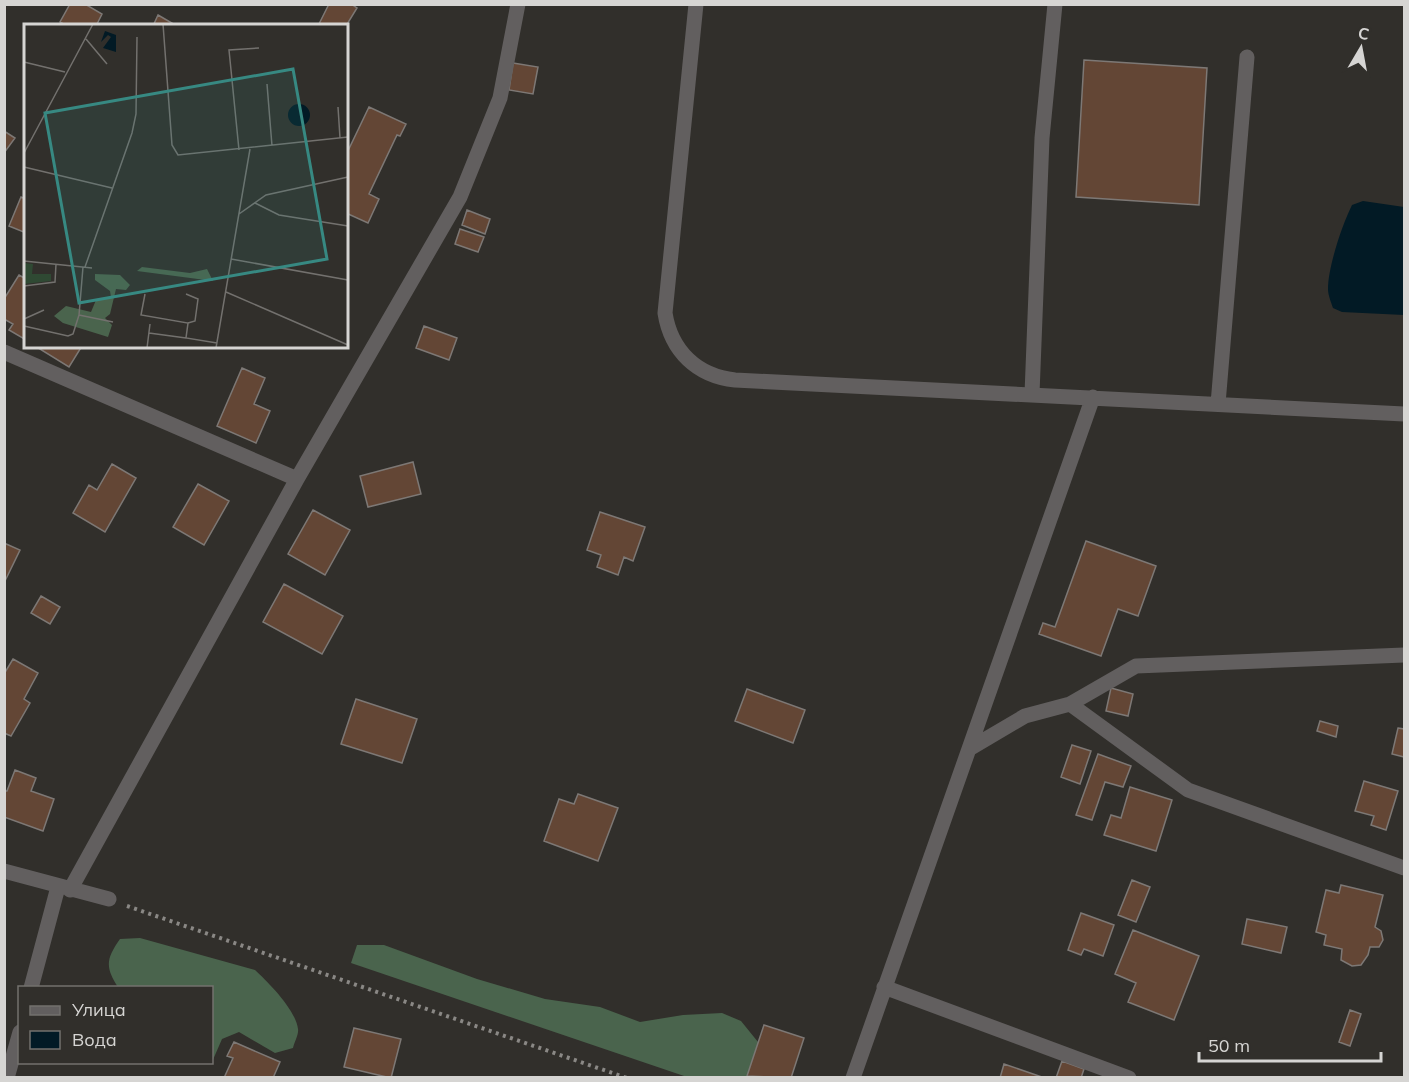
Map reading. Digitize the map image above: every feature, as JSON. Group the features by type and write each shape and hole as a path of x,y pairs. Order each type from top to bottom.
{"street":[{"path":"31,986 64,888 460,197 501,98 518,4"},
{"path":"696,4 665,301 667,325 671,336 683,356 702,371 724,379 1404,414"},
{"path":"1032,394 1041,138 1055,4"},
{"path":"1218,404 1247,57"},
{"path":"4,352 297,479"},
{"path":"853,1077 1093,398"},
{"path":"969,748 1025,716 1070,704 1136,666 1404,655"},
{"path":"1070,704 1188,790 1404,868"},
{"path":"4,872 109,899"},
{"path":"884,987 1129,1077"},
{"path":"7,1077 18,1039"}],"path":[{"path":"109,899 627,1077"}],"green space":[{"path":"140,938 255,970 281,997 292,1013 298,1031 293,1048 275,1053 239,1032 222,1039 213,1060 213,986 117,986 111,974 109,963 120,939"},
{"path":"357,945 384,945 477,979 545,999 600,1007 640,1022 683,1015 722,1013 741,1021 758,1042 758,1077 687,1077 351,963"}],"water":[{"path":"1363,201 1404,207 1404,315 1342,312 1333,308 1328,289 1336,246 1352,205"}],"building":[{"path":"70,4 85,4 102,14 97,24 64,24 60,22"},
{"path":"329,4 351,4 357,8 347,24 319,24"},
{"path":"158,15 174,24 154,24"},
{"path":"1084,60 1207,68 1199,205 1076,197"},
{"path":"513,63 538,67 533,94 509,90"},
{"path":"369,107 406,124 400,136 397,135 369,194 379,199 368,223 348,214 348,151"},
{"path":"4,131 15,138 4,153"},
{"path":"21,197 24,198 24,232 9,226"},
{"path":"467,210 490,219 485,234 462,225"},
{"path":"460,229 484,237 478,252 455,244"},
{"path":"19,275 24,278 24,339 9,330 13,324 4,319 4,299"},
{"path":"424,326 457,338 449,360 416,348"},
{"path":"38,348 81,348 69,367"},
{"path":"242,368 265,378 254,404 270,411 256,443 217,426"},
{"path":"413,462 421,494 368,507 360,476"},
{"path":"112,464 136,478 105,532 73,513 89,485 97,490"},
{"path":"198,484 229,501 204,545 173,527"},
{"path":"313,510 350,530 325,575 288,554"},
{"path":"600,512 645,527 633,561 624,557 618,575 597,567 601,555 587,550"},
{"path":"1086,541 1156,566 1138,616 1118,609 1101,656 1039,634 1043,623 1055,627"},
{"path":"4,543 20,550 4,583"},
{"path":"284,584 343,616 322,654 263,622"},
{"path":"41,596 60,607 50,624 31,613"},
{"path":"13,659 38,673 24,699 30,703 11,736 4,733 4,674"},
{"path":"1111,688 1133,694 1128,716 1106,711"},
{"path":"747,689 805,710 793,743 735,721"},
{"path":"356,699 417,719 402,763 341,744"},
{"path":"1320,721 1338,726 1336,737 1317,731"},
{"path":"1398,728 1404,729 1404,757 1392,754"},
{"path":"1072,745 1091,751 1080,784 1061,777"},
{"path":"1098,754 1131,766 1123,787 1105,782 1092,820 1076,815"},
{"path":"15,770 36,778 31,791 54,799 43,831 4,817 4,791 7,791"},
{"path":"1364,781 1398,791 1386,830 1371,825 1374,816 1355,811"},
{"path":"1130,787 1172,800 1156,851 1104,835 1111,815 1121,818"},
{"path":"578,794 618,808 598,861 544,841 559,799 574,804"},
{"path":"1132,880 1150,887 1136,922 1118,915"},
{"path":"1341,885 1383,895 1375,927 1381,931 1383,940 1379,947 1370,947 1361,965 1352,966 1341,960 1342,949 1324,945 1326,935 1316,932 1326,890 1339,893"},
{"path":"1081,913 1114,925 1103,956 1084,949 1081,955 1068,950"},
{"path":"1247,919 1287,927 1281,953 1242,944"},
{"path":"1133,930 1199,956 1174,1020 1128,1002 1136,983 1115,974"},
{"path":"1350,1010 1361,1014 1350,1046 1339,1042"},
{"path":"764,1025 804,1038 791,1078 747,1076"},
{"path":"354,1028 401,1039 391,1078 344,1067"},
{"path":"234,1042 280,1062 273,1078 224,1078 233,1058 227,1056"},
{"path":"1062,1061 1084,1069 1081,1078 1056,1078"},
{"path":"1004,1064 1042,1077 1042,1078 1000,1078"}]}
